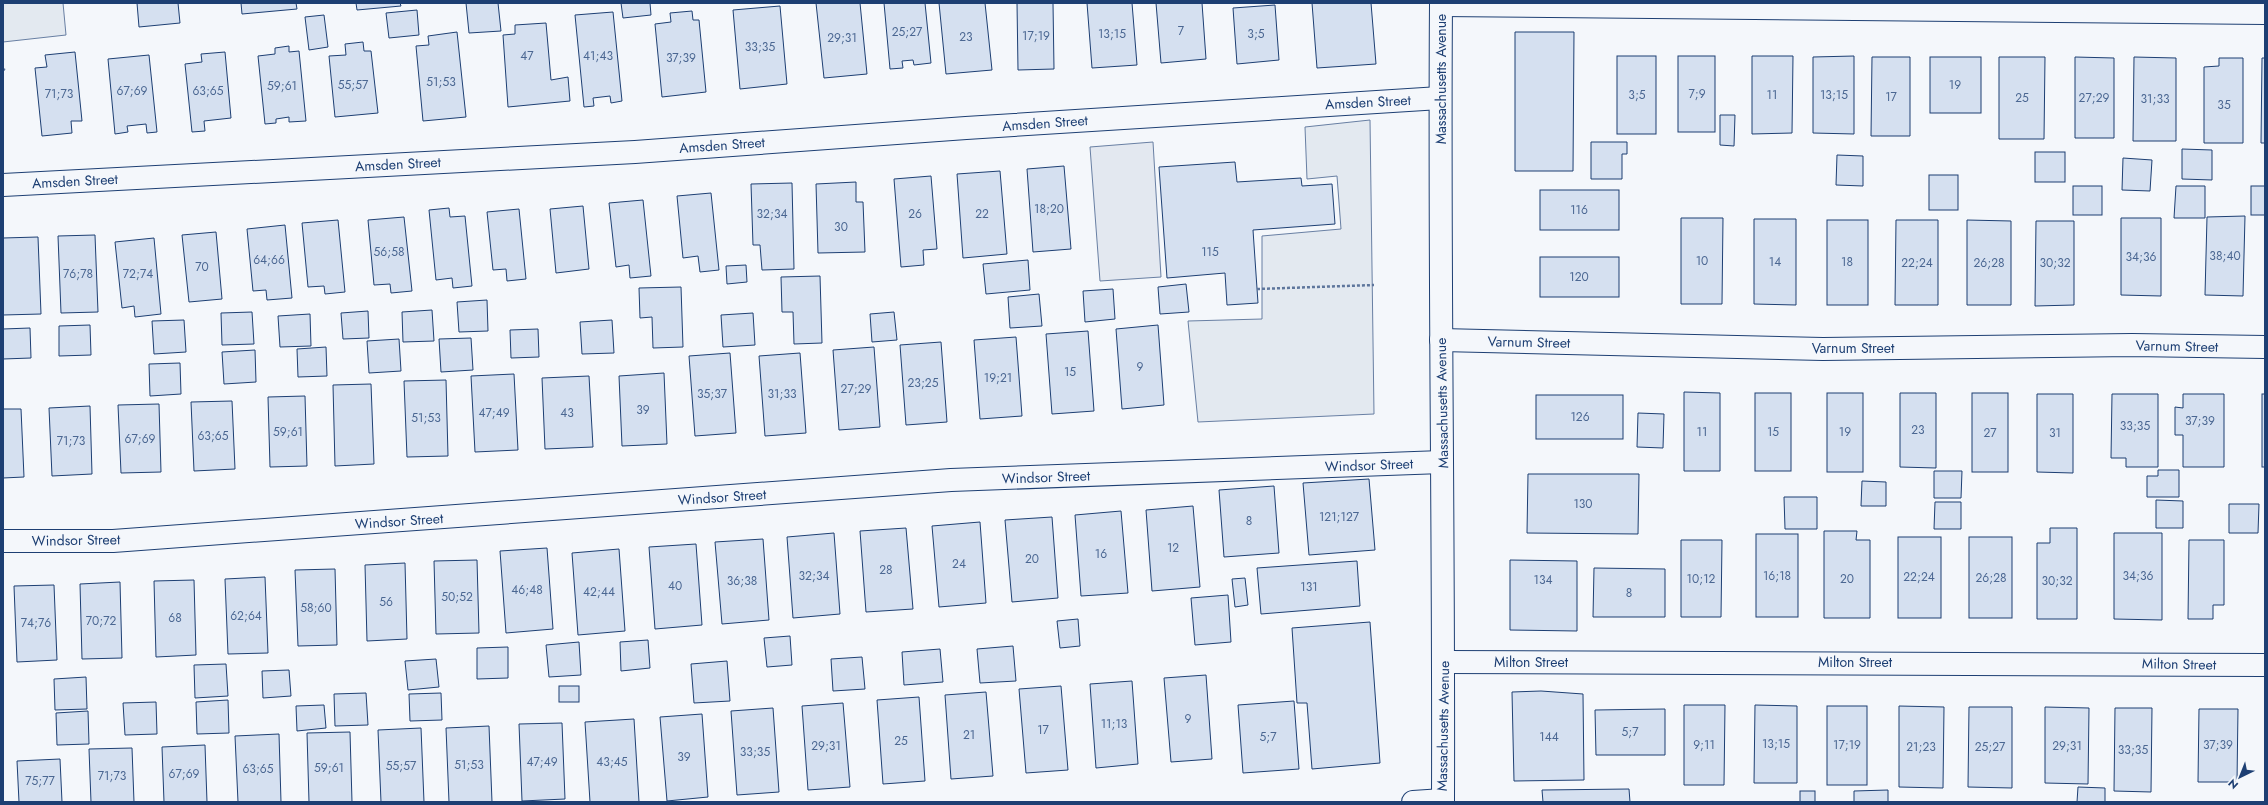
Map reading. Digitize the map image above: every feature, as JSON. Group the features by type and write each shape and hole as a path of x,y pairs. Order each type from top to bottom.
{"main road":[{"path":"1441,4 2265,13"},
{"name":"Massachusetts Avenue","path":"1441,4 1441,340 1444,662 1442,801"},
{"name":"Amsden Street","path":"3,185 635,152 966,128 1440,98"},
{"name":"Varnum Street","path":"1441,340 1823,349 2132,345 2265,347"},
{"name":"Windsor Street","path":"3,541 120,540 951,480 1442,462"},
{"name":"Milton Street","path":"1444,662 2265,665"},
{"path":"1413,802 1442,801"}],"path":[{"path":"1257,289 1374,285"}],"shaded area":[{"path":"3,3 63,3 66,35 3,42"},
{"path":"1370,120 1374,414 1198,422 1188,321 1262,319 1262,236 1341,229 1337,176 1307,179 1305,127"},
{"path":"1153,142 1161,277 1100,281 1090,147"}],"building":[{"path":"137,3 178,3 180,23 139,27"},
{"path":"241,3 296,3 297,9 242,14"},
{"path":"356,3 400,3 401,6 357,10"},
{"path":"466,3 498,3 501,31 469,33"},
{"path":"621,3 650,3 651,15 623,18"},
{"path":"816,3 860,3 867,74 824,78"},
{"path":"884,3 925,3 931,63 914,65 913,60 902,61 903,68 890,69"},
{"path":"939,3 985,3 992,70 946,74"},
{"path":"1017,3 1053,3 1054,69 1018,70"},
{"path":"1087,3 1132,3 1137,65 1092,68"},
{"path":"1156,3 1202,3 1206,59 1161,63"},
{"path":"1312,3 1371,3 1376,64 1317,68"},
{"path":"1275,5 1279,60 1237,64 1233,8"},
{"path":"780,6 787,84 740,89 733,10"},
{"path":"417,10 419,35 389,38 386,13"},
{"path":"692,11 693,20 699,20 706,92 662,97 655,24 671,22 670,13"},
{"path":"613,12 622,101 611,103 610,96 593,98 594,106 584,107 575,15"},
{"path":"324,15 328,47 309,50 305,17"},
{"path":"546,23 551,80 568,77 570,101 508,107 503,35 515,34 515,25"},
{"path":"457,32 466,117 423,121 416,46 429,45 428,36"},
{"path":"1515,32 1574,32 1573,171 1515,171"},
{"path":"363,42 364,51 371,51 378,113 335,117 329,56 346,55 345,44"},
{"path":"289,46 289,52 299,51 306,121 289,122 289,117 276,119 276,123 265,124 258,56 275,54 275,48"},
{"path":"75,52 82,121 71,121 72,133 42,136 35,68 47,67 45,55"},
{"path":"225,52 231,118 204,121 205,131 192,132 185,64 202,62 201,54"},
{"path":"149,55 157,132 147,133 146,124 127,126 128,132 115,134 108,59"},
{"path":"1617,56 1656,56 1656,134 1617,134"},
{"path":"1678,56 1715,56 1715,132 1678,132"},
{"path":"1752,56 1793,56 1792,133 1752,134"},
{"path":"1854,56 1854,134 1813,133 1813,57"},
{"path":"1872,57 1910,57 1910,136 1871,136"},
{"path":"1930,57 1981,57 1981,113 1930,113"},
{"path":"1999,57 2045,57 2044,139 1999,139"},
{"path":"2075,57 2114,58 2114,138 2075,138"},
{"path":"2134,57 2176,58 2176,141 2133,141"},
{"path":"2219,58 2243,58 2243,143 2204,143 2204,67 2219,66"},
{"path":"2262,58 2265,58 2265,143 2261,143"},
{"path":"1720,115 1735,115 1734,146 1720,145"},
{"path":"1591,142 1627,142 1627,154 1622,154 1622,179 1591,179"},
{"path":"2182,149 2212,150 2212,180 2182,179"},
{"path":"2035,152 2065,152 2065,182 2035,182"},
{"path":"1837,155 1863,156 1863,186 1836,185"},
{"path":"2123,158 2152,160 2150,191 2122,190"},
{"path":"1235,162 1237,182 1301,178 1302,186 1332,184 1335,224 1253,230 1258,303 1227,305 1225,273 1167,278 1159,167"},
{"path":"1064,166 1071,249 1033,252 1027,169"},
{"path":"1000,171 1007,254 963,258 957,174"},
{"path":"1929,175 1958,175 1958,210 1929,210"},
{"path":"931,176 937,249 923,250 924,265 901,267 894,179"},
{"path":"856,182 856,202 863,202 865,252 818,253 816,184"},
{"path":"792,183 794,269 762,270 760,245 753,245 751,184"},
{"path":"2073,186 2102,186 2102,215 2073,215"},
{"path":"2176,186 2205,186 2205,218 2174,218"},
{"path":"2251,186 2265,186 2265,215 2251,215"},
{"path":"1540,190 1619,190 1619,230 1540,230"},
{"path":"711,193 719,270 700,272 698,256 683,258 677,196"},
{"path":"643,200 651,276 630,278 629,265 616,267 609,203"},
{"path":"583,206 589,269 556,273 550,209"},
{"path":"449,208 450,217 465,216 472,286 453,288 452,278 436,280 429,210"},
{"path":"519,209 526,279 507,281 506,269 493,270 487,212"},
{"path":"2245,216 2243,296 2205,295 2207,217"},
{"path":"404,217 412,291 391,293 390,284 374,285 368,220"},
{"path":"1681,218 1723,218 1722,304 1681,304"},
{"path":"2121,218 2161,218 2161,296 2121,295"},
{"path":"1754,219 1796,219 1796,305 1754,304"},
{"path":"338,220 345,292 325,294 324,286 308,287 302,223"},
{"path":"1827,220 1868,220 1868,305 1827,305"},
{"path":"1896,220 1938,220 1938,305 1895,305"},
{"path":"1967,220 2011,221 2011,305 1967,305"},
{"path":"2036,221 2074,221 2074,305 2035,306"},
{"path":"285,225 292,298 267,300 266,290 253,291 247,229"},
{"path":"216,232 222,299 189,302 182,235"},
{"path":"95,235 98,312 61,313 58,236"},
{"path":"38,237 41,314 3,315 3,238"},
{"path":"154,238 161,314 135,317 134,306 122,308 115,242"},
{"path":"1540,257 1619,257 1619,297 1540,297"},
{"path":"1028,260 1030,290 986,294 983,264"},
{"path":"746,265 747,282 727,284 726,266"},
{"path":"820,276 822,343 794,344 793,312 782,312 781,277"},
{"path":"1186,284 1189,312 1160,314 1158,287"},
{"path":"681,287 683,347 653,348 652,317 640,318 639,288"},
{"path":"1113,289 1115,319 1085,322 1083,291"},
{"path":"1039,294 1042,326 1010,328 1008,297"},
{"path":"487,300 488,331 459,332 457,302"},
{"path":"432,310 434,341 403,342 402,312"},
{"path":"368,311 369,338 343,339 341,313"},
{"path":"252,312 254,344 222,345 221,313"},
{"path":"894,312 897,340 872,342 870,314"},
{"path":"753,313 755,345 723,347 721,315"},
{"path":"310,314 311,346 280,347 278,316"},
{"path":"184,320 186,352 154,354 152,321"},
{"path":"612,320 614,353 582,354 580,322"},
{"path":"90,325 91,355 59,356 59,326"},
{"path":"1158,325 1164,405 1122,409 1116,329"},
{"path":"30,328 31,358 3,359 3,329"},
{"path":"538,329 539,357 511,358 510,330"},
{"path":"1088,331 1094,411 1052,414 1046,334"},
{"path":"1016,337 1022,416 980,419 974,340"},
{"path":"471,338 473,370 441,372 439,339"},
{"path":"399,339 401,371 369,373 367,341"},
{"path":"941,342 947,422 906,425 900,345"},
{"path":"326,347 327,376 298,377 297,349"},
{"path":"874,347 880,427 839,430 833,350"},
{"path":"255,350 256,382 224,384 222,352"},
{"path":"730,353 736,433 695,436 689,356"},
{"path":"800,353 806,433 765,436 759,356"},
{"path":"180,363 181,394 150,396 149,364"},
{"path":"664,373 667,444 622,446 619,376"},
{"path":"514,374 518,450 475,452 471,376"},
{"path":"589,376 593,447 545,449 542,378"},
{"path":"446,380 448,456 407,457 404,381"},
{"path":"371,384 374,464 335,466 333,385"},
{"path":"1684,392 1720,393 1720,471 1684,471"},
{"path":"1755,393 1791,393 1791,471 1755,471"},
{"path":"1827,393 1863,393 1863,472 1827,472"},
{"path":"1900,393 1936,393 1936,468 1900,467"},
{"path":"1972,393 2008,393 2008,472 1972,472"},
{"path":"2037,394 2073,394 2073,473 2037,472"},
{"path":"2112,394 2158,394 2158,467 2126,467 2126,458 2111,458"},
{"path":"2183,394 2224,394 2224,467 2183,467 2183,435 2175,435 2175,407 2183,408"},
{"path":"2262,394 2265,394 2265,467 2262,467"},
{"path":"1536,395 1623,395 1623,439 1536,439"},
{"path":"305,396 307,466 270,467 268,397"},
{"path":"232,401 235,469 194,471 191,402"},
{"path":"159,404 161,472 121,473 118,405"},
{"path":"90,406 92,474 52,476 49,408"},
{"path":"3,409 21,409 24,477 3,478"},
{"path":"1638,413 1664,414 1663,448 1637,447"},
{"path":"2158,470 2179,470 2179,497 2147,497 2147,476 2158,476"},
{"path":"1934,471 1962,471 1961,498 1934,498"},
{"path":"1528,474 1639,474 1638,534 1527,533"},
{"path":"1369,479 1375,550 1309,555 1303,483"},
{"path":"1862,481 1886,482 1886,506 1861,506"},
{"path":"1274,486 1279,553 1224,557 1219,490"},
{"path":"1784,497 1817,497 1817,529 1785,529"},
{"path":"2156,500 2183,501 2183,528 2156,528"},
{"path":"1935,502 1961,502 1961,529 1934,529"},
{"path":"2229,504 2259,504 2258,533 2229,533"},
{"path":"1193,506 1200,587 1152,591 1146,510"},
{"path":"1121,511 1128,593 1081,596 1075,515"},
{"path":"1052,517 1058,598 1012,602 1005,520"},
{"path":"980,522 986,603 939,607 932,526"},
{"path":"906,528 913,609 866,612 860,531"},
{"path":"2050,528 2077,528 2077,619 2037,619 2037,543 2050,543"},
{"path":"1824,531 1857,531 1856,540 1870,540 1870,618 1824,618"},
{"path":"834,533 840,614 793,618 787,537"},
{"path":"2114,533 2162,533 2162,620 2114,619"},
{"path":"1756,534 1798,534 1798,617 1756,617"},
{"path":"1898,537 1941,537 1941,618 1898,618"},
{"path":"1969,537 2012,537 2012,618 1969,618"},
{"path":"763,539 769,620 722,624 715,542"},
{"path":"1681,540 1722,540 1721,617 1681,617"},
{"path":"2189,540 2224,540 2224,605 2213,605 2213,619 2188,619"},
{"path":"696,544 702,625 655,629 649,547"},
{"path":"547,548 553,629 506,633 500,551"},
{"path":"619,549 625,631 578,635 572,553"},
{"path":"477,560 479,633 436,634 434,561"},
{"path":"1510,560 1577,561 1577,631 1510,630"},
{"path":"1357,561 1360,606 1261,614 1257,568"},
{"path":"405,563 407,639 367,641 365,565"},
{"path":"1594,568 1665,569 1665,617 1593,617"},
{"path":"335,569 337,645 298,646 295,570"},
{"path":"265,577 268,653 228,654 225,579"},
{"path":"1245,578 1248,605 1235,607 1232,579"},
{"path":"194,580 196,655 156,657 154,581"},
{"path":"120,582 122,658 82,659 80,584"},
{"path":"54,585 57,660 17,662 14,586"},
{"path":"1228,595 1231,642 1195,645 1191,598"},
{"path":"1078,619 1080,646 1060,648 1057,621"},
{"path":"1370,622 1380,763 1312,769 1307,703 1297,703 1292,628"},
{"path":"790,636 792,665 767,667 764,638"},
{"path":"648,640 650,668 621,671 620,642"},
{"path":"579,642 581,675 549,677 546,645"},
{"path":"1013,646 1016,681 980,683 977,649"},
{"path":"508,647 508,678 477,679 477,648"},
{"path":"940,649 943,682 904,685 902,652"},
{"path":"862,657 865,689 833,691 831,659"},
{"path":"436,659 439,687 408,690 405,661"},
{"path":"727,661 730,701 694,703 691,664"},
{"path":"226,664 228,696 195,698 194,665"},
{"path":"289,670 291,696 263,698 262,671"},
{"path":"1206,675 1212,759 1171,762 1164,678"},
{"path":"86,677 87,709 55,710 54,679"},
{"path":"1132,681 1138,764 1096,768 1090,684"},
{"path":"559,686 579,686 579,702 559,702"},
{"path":"1061,686 1068,770 1026,773 1019,689"},
{"path":"1541,691 1583,694 1584,780 1514,781 1512,692"},
{"path":"986,692 993,776 951,779 945,695"},
{"path":"366,693 368,725 335,726 334,694"},
{"path":"441,693 442,720 410,721 409,694"},
{"path":"919,697 925,781 883,784 877,700"},
{"path":"228,700 229,733 197,734 196,702"},
{"path":"1294,701 1299,769 1243,773 1238,705"},
{"path":"156,702 157,734 125,735 123,703"},
{"path":"843,703 850,787 808,790 802,706"},
{"path":"324,705 326,728 297,731 296,706"},
{"path":"1684,705 1725,705 1724,785 1684,785"},
{"path":"1755,705 1797,706 1797,783 1754,783"},
{"path":"1827,706 1867,706 1867,785 1827,785"},
{"path":"1899,706 1944,707 1943,788 1899,787"},
{"path":"1969,707 2012,707 2012,788 1968,787"},
{"path":"2045,707 2089,708 2088,784 2045,783"},
{"path":"773,708 779,792 737,795 731,711"},
{"path":"2115,708 2152,708 2151,792 2114,791"},
{"path":"1665,709 1665,755 1596,755 1595,710"},
{"path":"2199,709 2238,709 2237,782 2198,782"},
{"path":"88,711 89,744 57,745 56,713"},
{"path":"702,714 708,797 667,801 660,717"},
{"path":"634,719 639,802 590,802 585,722"},
{"path":"562,723 565,799 522,801 519,724"},
{"path":"489,726 492,802 449,802 446,728"},
{"path":"421,728 424,802 381,802 378,730"},
{"path":"350,732 352,802 309,802 307,733"},
{"path":"279,734 281,802 238,802 235,736"},
{"path":"205,745 207,802 164,802 162,747"},
{"path":"132,748 134,802 91,802 89,749"},
{"path":"60,759 62,802 19,802 17,761"},
{"path":"2078,787 2105,788 2105,802 2077,802"},
{"path":"1629,789 1630,802 1543,802 1542,790"},
{"path":"1888,790 1888,802 1854,802 1854,791"},
{"path":"1800,791 1815,791 1815,802 1800,802"}]}
